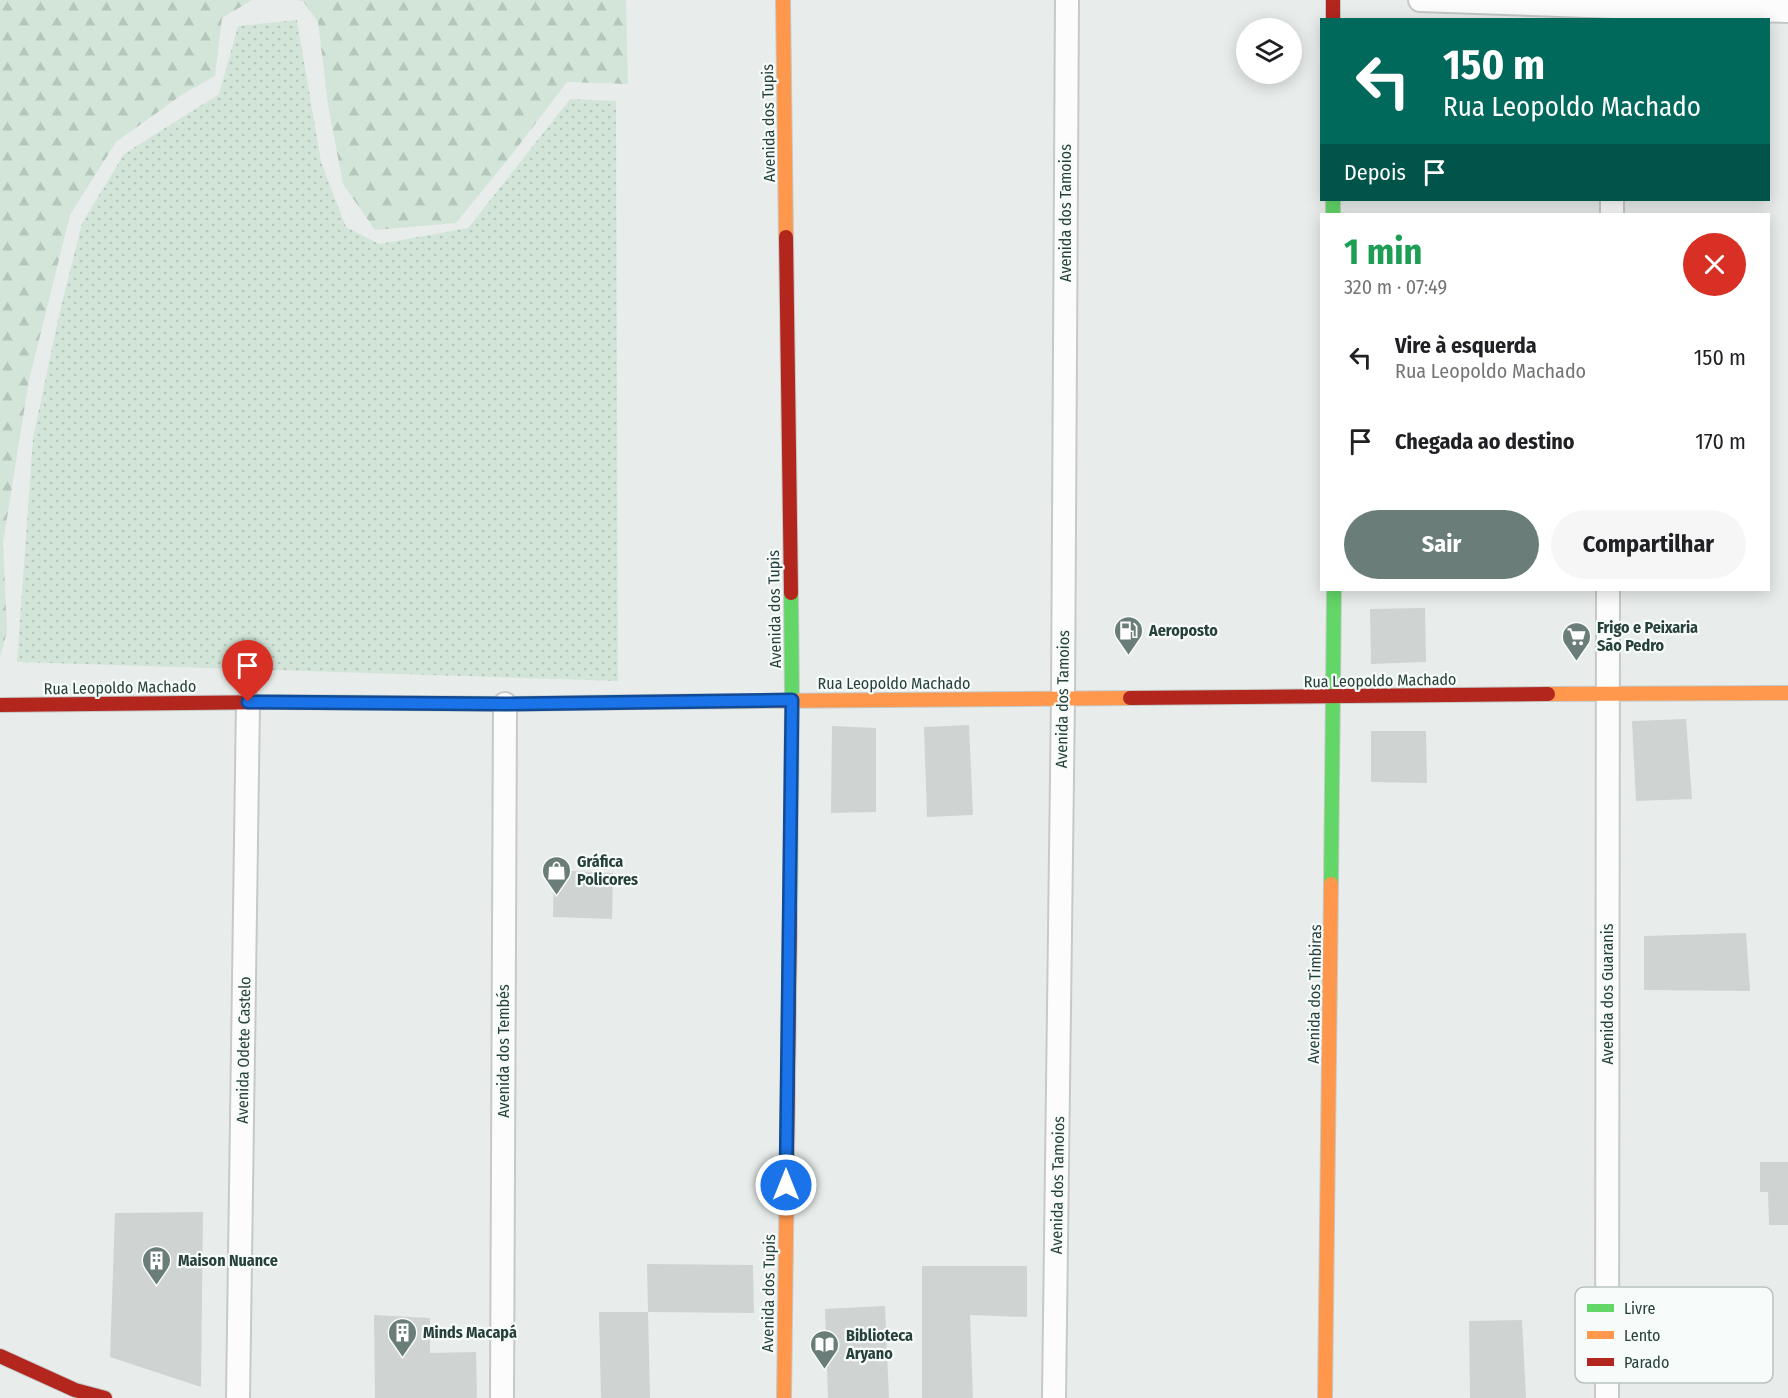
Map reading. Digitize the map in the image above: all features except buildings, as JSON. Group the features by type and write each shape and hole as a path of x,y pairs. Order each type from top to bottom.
{"street":[{"name":"Avenida dos Tupis","path":"783,0 792,700 784,1398"},
{"name":"Avenida dos Tamoios","path":"1054,1398 1063,698 1067,0"},
{"path":"1333,0 1333,18"},
{"path":"1420,0 1614,14 1788,11"},
{"name":"Avenida dos Timbiras","path":"1325,1398 1334,591"},
{"name":"Avenida dos Guaranis","path":"1606,1287 1608,591"},
{"name":"Rua Leopoldo Machado","path":"0,705 248,702 505,704 1788,693"},
{"name":"Avenida Odete Castelo","path":"237,1398 248,702"},
{"name":"Avenida dos Tembés","path":"502,1398 505,704"},
{"path":"0,1356 75,1390 105,1398"},
{"name":"Avenida dos Guaranis","path":"1606,1383 1606,1398"}],"green space":[{"path":"0,0 252,0 222,18 215,76 183,94 116,142 70,215 29,380 3,543 7,631 0,658"},
{"path":"294,0 626,0 628,84 567,82 456,223 375,230 343,184 328,105 318,22 303,1"},
{"path":"297,20 321,162 346,227 379,244 468,228 570,99 616,101 618,681 17,662 33,438 59,315 82,223 124,154 219,94 238,26"}],"traffic: fast":[{"path":"1333,201 1333,213"},
{"path":"1331,884 1334,591"},
{"path":"790,915 791,593"},
{"path":"275,702 505,704 640,702"}],"traffic: slow":[{"path":"783,0 786,237"},
{"path":"1548,694 1788,693"},
{"path":"640,702 1130,698"},
{"path":"1325,1398 1331,884"},
{"path":"784,1398 787,1158"}],"traffic: jam":[{"path":"1333,0 1333,18"},
{"path":"786,237 791,593"},
{"path":"1130,698 1548,694"},
{"path":"0,705 275,702"},
{"path":"787,1158 790,915"},
{"path":"0,1356 75,1390 105,1398"}],"place":[{"name":"Aeroposto","path":"1128,656"},
{"name":"Frigo e Peixaria São Pedro","path":"1576,662"},
{"name":"Gráfica Policores","path":"556,896"},
{"name":"Maison Nuance","path":"157,1286"},
{"name":"Minds Macapá","path":"402,1358"},
{"name":"Biblioteca Aryano","path":"825,1370"}],"route":[{"path":"248,702 505,704 792,700 786,1185"}]}
